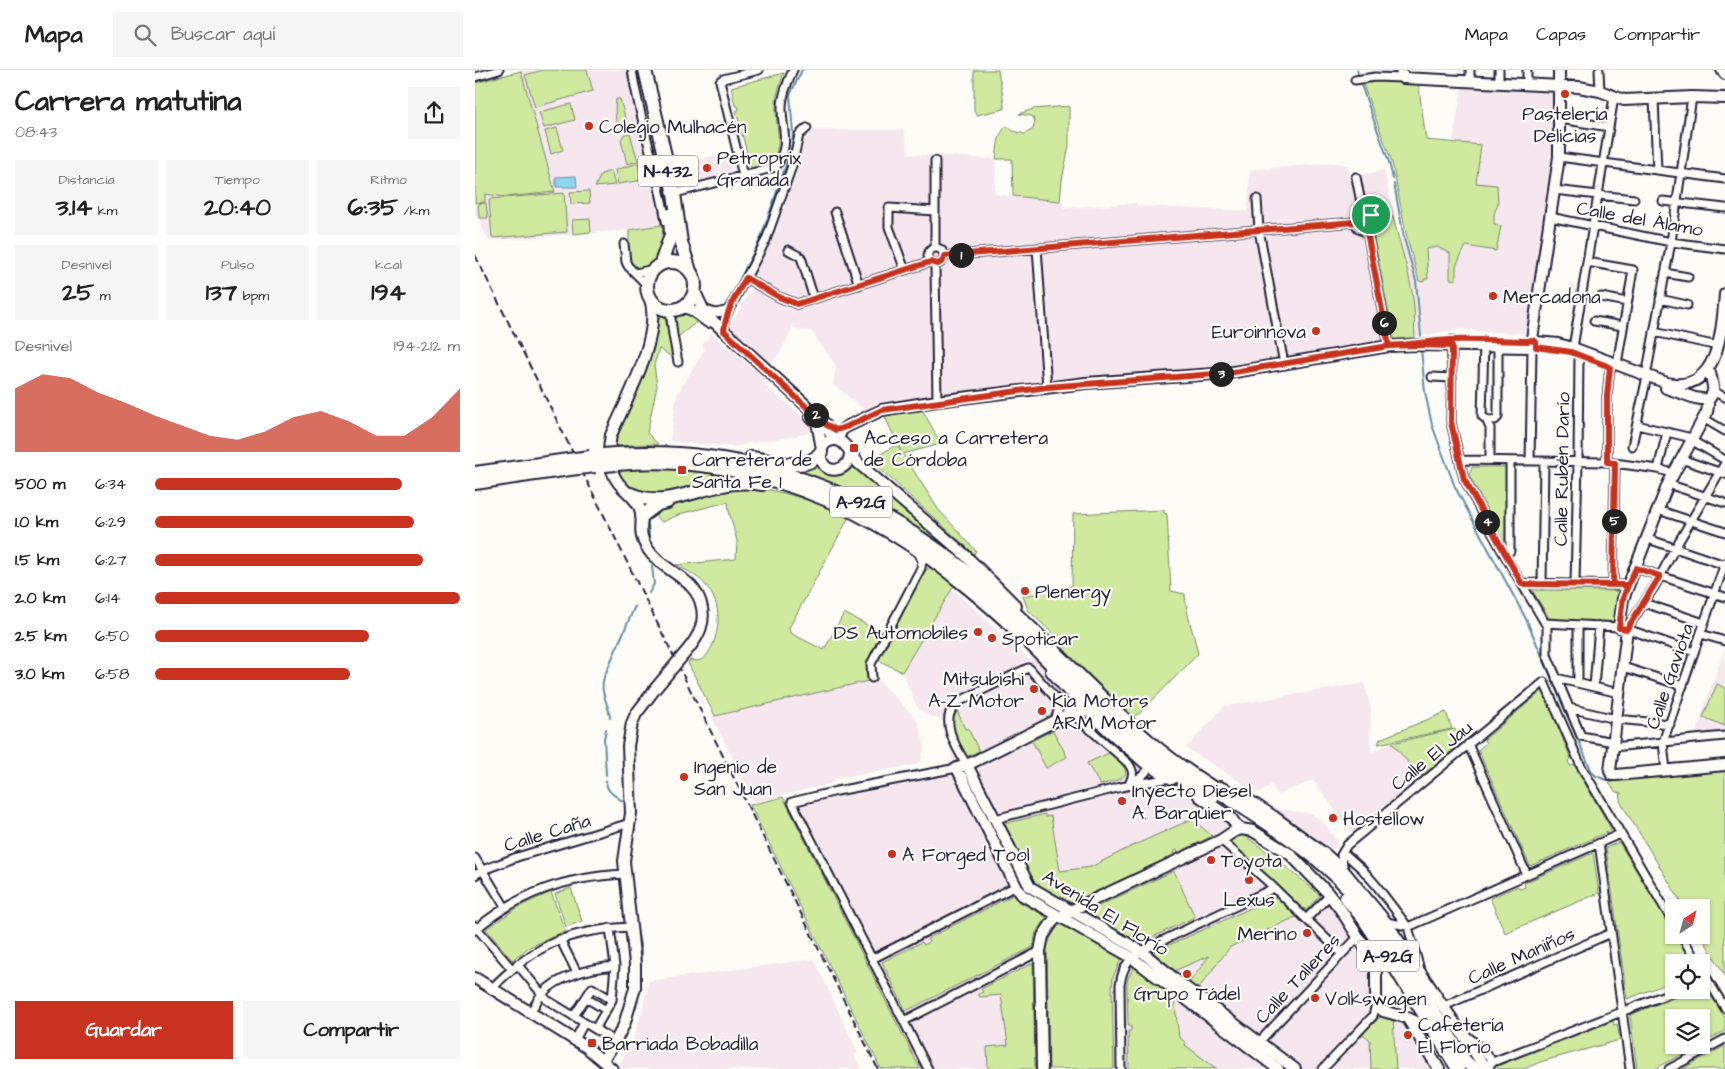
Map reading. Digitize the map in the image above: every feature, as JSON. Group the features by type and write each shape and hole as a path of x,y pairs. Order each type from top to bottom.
{"highway":[{"name":"N-432","path":"638,70 670,211 671,235 666,250 657,266 647,278 646,284"},
{"name":"N-432","path":"645,70 674,194 684,254 695,282 695,290"},
{"path":"657,266 673,262 690,271"},
{"path":"646,284 650,299 661,308 671,310 683,307 691,299 695,290"},
{"path":"691,455 711,453 797,464 809,463 818,456 821,450"},
{"name":"A-92G","path":"475,473 604,460 640,452 691,455 741,462 793,476 847,496 905,526 955,562 1003,602 1130,724 1236,811"},
{"name":"A-92G","path":"604,460 663,462 716,467 744,472 797,488 860,514 943,567 991,608 1143,751 1181,779 1251,821 1299,845 1328,869 1367,908 1386,923 1464,1067"},
{"name":"A-92G","path":"475,482 569,464"},
{"path":"631,494 646,500 664,500 709,488 750,482 797,488"},
{"path":"642,516 659,504 673,498"},
{"name":"A-92G","path":"1251,821 1274,841 1314,866 1352,904 1386,952 1436,1031 1464,1067"}],"street":[{"path":"475,77 499,70"},
{"path":"632,70 643,126 666,221 666,250"},
{"path":"651,70 679,192 684,221 684,254"},
{"path":"743,176 720,81 759,70"},
{"path":"679,192 776,167 781,159 785,145 786,137 782,107 793,70"},
{"path":"1470,81 1471,70"},
{"path":"1499,70 1499,82"},
{"path":"1527,70 1527,84"},
{"path":"1530,461 1532,344 1559,157 1559,70"},
{"path":"1599,70 1599,91"},
{"path":"1723,70 1725,74"},
{"path":"1355,80 1402,74 1437,75 1470,81 1579,87 1599,91 1624,100 1693,97 1725,98"},
{"name":"Calle Rubén Darío","path":"1575,584 1579,462 1576,351 1587,262 1614,97"},
{"path":"1632,446 1671,242 1693,97"},
{"path":"1654,99 1657,170"},
{"path":"1559,119 1609,127"},
{"path":"724,331 725,319 729,310 766,240 791,166 799,135 807,128"},
{"path":"1559,157 1725,180"},
{"path":"935,161 935,248"},
{"path":"1356,177 1363,213"},
{"path":"1554,190 1634,199"},
{"path":"1257,199 1259,230 1284,364"},
{"path":"1663,201 1725,208"},
{"path":"905,270 889,227 889,208 935,211"},
{"path":"835,212 859,285"},
{"path":"1363,213 1371,215 1374,220 1373,226 1367,232 1359,230 1355,222 1357,216 1363,213"},
{"name":"Calle del Álamo","path":"1550,217 1671,242 1725,249"},
{"path":"944,256 1355,222"},
{"path":"1367,232 1389,346"},
{"path":"624,244 628,266 646,284"},
{"path":"746,278 779,297 797,304 905,270 933,263 941,263 944,256 942,250 935,248"},
{"path":"935,248 929,253 928,259 933,263 937,402"},
{"path":"1037,248 1047,387"},
{"path":"789,250 801,257 814,299"},
{"path":"1587,262 1633,270 1607,397 1611,463 1613,585"},
{"path":"636,273 657,266"},
{"path":"1665,273 1688,277"},
{"path":"695,290 703,309 713,321 825,424 858,463 964,554 1053,644 1060,656"},
{"path":"1708,395 1695,394 1700,379 1711,365 1718,346 1725,296"},
{"path":"1601,297 1627,302"},
{"path":"603,1060 620,1034 633,999 636,977 625,874 625,845 630,823 631,796 629,734 636,714 697,637 701,629 703,612 693,587 662,564 646,548 641,537 642,516 639,506 631,494 613,475 610,460 609,446 611,435 648,344 653,314 650,299"},
{"path":"1660,299 1687,305"},
{"path":"683,307 697,314 716,329 817,422 821,458 823,464 828,468 835,470 841,468 846,465 849,459 841,444 846,427"},
{"path":"703,309 716,313 729,310"},
{"path":"671,310 678,362"},
{"path":"1594,321 1623,326"},
{"path":"1654,332 1718,346"},
{"path":"825,424 836,430 882,410 1047,387 1228,373 1389,346 1417,345 1430,342 1532,344 1576,351 1672,390 1725,397"},
{"path":"1452,343 1451,422 1464,479 1505,555 1547,626 1547,655 1581,736 1613,744 1663,742 1725,736"},
{"path":"1483,344 1498,347 1532,344"},
{"path":"1483,344 1483,416 1490,428 1490,460"},
{"path":"1490,428 1498,417 1498,347"},
{"path":"1431,377 1452,378"},
{"path":"1646,378 1677,385 1700,379"},
{"path":"1672,390 1700,379"},
{"path":"1700,379 1708,395 1708,406 1668,484 1623,598 1623,667 1610,771 1612,775 1725,765"},
{"path":"1703,418 1725,431"},
{"path":"1486,420 1495,420"},
{"path":"1623,628 1644,603 1705,496 1722,473 1725,462 1692,439 1637,425"},
{"path":"1658,469 1667,432"},
{"path":"821,450 828,442 841,444"},
{"path":"1681,459 1722,473"},
{"path":"1460,460 1611,463 1658,469 1673,474"},
{"path":"1505,555 1510,551 1511,461"},
{"path":"1542,584 1544,462"},
{"path":"1668,484 1725,503"},
{"path":"1658,510 1725,532"},
{"path":"1647,539 1725,564"},
{"path":"873,678 871,664 921,568 922,561 917,549"},
{"name":"Calle Gaviota","path":"1666,771 1663,742 1725,564"},
{"path":"921,568 932,565 943,567"},
{"path":"1636,568 1725,598"},
{"path":"1522,584 1628,585"},
{"path":"1644,603 1705,623"},
{"path":"1545,623 1623,628 1694,652"},
{"path":"1578,625 1578,683"},
{"path":"1595,687 1599,626"},
{"path":"1701,634 1725,641"},
{"path":"1047,660 1053,673 1073,698 1146,767 1236,811 1251,821 1325,854 1344,870 1420,969 1461,1031 1489,1065 1665,990"},
{"path":"1623,667 1683,686"},
{"path":"962,767 948,724 949,713 955,704 1028,668 1071,713 1128,763 1133,775 1130,782"},
{"path":"1556,678 1619,693"},
{"name":"Calle El Jau","path":"1342,853 1347,846 1544,682 1581,766 1620,834"},
{"path":"1071,713 1074,705 1073,698"},
{"path":"1055,720 1059,708 1058,700"},
{"path":"1569,708 1616,719 1670,724"},
{"path":"928,1069 792,802 837,791 962,767 1071,713 1079,710 1089,712"},
{"path":"1104,716 1110,732"},
{"path":"1468,744 1527,875"},
{"name":"Avenida El Florío","path":"962,767 995,819 1030,887 1141,951 1256,1046 1278,1069"},
{"name":"Avenida El Florío","path":"962,767 985,824 1022,895 1131,957 1256,1046 1295,1069"},
{"path":"1121,787 1141,778 1146,767"},
{"path":"1146,767 1150,777 1155,780"},
{"path":"985,824 995,819 1121,787 1171,778"},
{"path":"1224,838 1236,811"},
{"path":"1042,1069 1040,952 1043,936 1058,915 1224,838 1251,821"},
{"name":"Calle Caña","path":"475,875 517,857 630,823"},
{"path":"1386,923 1408,927 1620,834 1665,909"},
{"path":"1224,838 1338,950 1345,951"},
{"path":"1274,841 1298,861 1327,892 1341,910 1376,965 1376,1004 1373,1016 1323,1069"},
{"path":"1599,843 1630,1069"},
{"path":"1342,853 1344,870"},
{"path":"1325,854 1342,853 1367,875 1408,927 1420,969"},
{"path":"475,858 505,907"},
{"path":"608,1037 547,1000 476,928 505,907 528,894 547,887 582,878 625,874"},
{"path":"872,959 1026,881"},
{"path":"1121,1069 1120,985 1123,971 1131,957 1274,888"},
{"path":"1306,919 1329,896"},
{"path":"1386,923 1399,915"},
{"path":"491,988 514,966 541,948 560,939 587,932 631,927"},
{"path":"595,1029 612,1000 615,966 611,928"},
{"name":"Calle Maniños","path":"1445,1006 1611,933"},
{"name":"Calle Talleres","path":"1256,1046 1358,936"},
{"path":"560,939 577,973"},
{"path":"904,1021 1040,952"},
{"path":"530,1012 542,994 559,982 577,973 597,967 615,966"},
{"path":"475,978 575,1040 603,1060 612,1069"},
{"path":"1710,986 1725,1008"},
{"path":"574,1016 592,988 612,1000"},
{"path":"1622,1009 1665,994"},
{"path":"586,998 606,1010"},
{"path":"1376,1004 1383,1011 1408,1018 1436,1031"},
{"path":"1408,1018 1439,1069"},
{"path":"575,1040 585,1023"},
{"path":"1669,1069 1725,1038"}],"shaded area":[{"name":"Colegio Mulhacén","path":"628,70 659,201 661,225 629,230 489,241 475,213 475,194 482,193 506,197 555,192 521,71"},
{"path":"1462,88 1553,91 1553,151 1526,333 1483,332 1463,329 1227,371 867,412 833,384 836,366 811,331 798,330 792,325 792,329 781,351 768,367 728,330 753,286 791,309 792,314 794,299 753,274 777,229 789,166 806,130 904,130 909,154 996,159 995,194 1062,201 1064,208 1136,203 1137,206 1248,211 1250,170 1336,163 1348,165 1351,177 1384,170 1399,238 1496,251 1501,226 1494,224 1494,214 1498,204 1476,184 1481,145 1453,142"},
{"name":"Petroprix Granada","path":"727,152 732,173 686,184 681,164"},
{"path":"711,333 766,380 763,384 809,423 811,428 809,432 747,443 736,447 674,442 670,440 677,394 705,349 702,346"},
{"path":"952,589 1029,660 1034,655 1052,677 1154,773 1173,786 1176,784 1218,811 1219,819 1319,896 1341,916 1384,982 1385,1003 1412,1014 1447,1069 916,1069 780,800 953,764 945,723 926,715 917,707 902,672"},
{"path":"1725,648 1725,733 1695,736 1711,687"},
{"path":"876,677 917,720 925,745 921,761 915,765 834,779 834,783 754,802 712,717 868,681"},
{"path":"1364,683 1371,708 1370,741 1372,752 1392,743 1420,777 1352,833 1313,780 1278,795 1271,785 1259,793 1186,748 1225,706"},
{"path":"1274,808 1312,814 1324,823 1339,844 1334,848 1323,849 1271,812"},
{"path":"814,959 858,1053 854,1054 861,1069 623,1069 619,1065 634,1036 649,981"}],"green space":[{"path":"543,70 587,70 593,91 535,107 525,75"},
{"path":"974,70 998,70 1004,109 977,115 974,110"},
{"path":"521,71 555,192 506,197 485,194 485,202 475,203 475,83"},
{"path":"784,73 776,100 778,147 776,154 773,162 751,168 736,111 739,110 738,106 735,106 731,87"},
{"path":"1374,80 1418,81 1426,140 1481,145 1476,183 1497,185 1498,204 1494,214 1494,224 1501,226 1496,251 1466,246 1456,266 1456,280 1450,279 1450,253 1437,247 1426,249 1428,279 1424,279 1424,282 1419,281 1407,238 1392,162 1363,85"},
{"path":"616,99 620,99 628,129 620,130 617,124"},
{"path":"571,104 575,120 544,128 539,112"},
{"path":"1069,106 1069,146 1060,201 1013,196 1012,159 996,159 1001,133 1007,126 1013,131 1025,134 1033,129 1035,121 1032,116 1019,114 1033,109"},
{"path":"557,128 563,150 551,154 545,131"},
{"path":"630,133 638,161 627,164 621,140 624,134"},
{"path":"638,163 643,180 618,184 615,170"},
{"path":"611,171 615,185 595,187 601,174"},
{"path":"589,191 590,203 571,204 570,192"},
{"path":"564,193 567,232 492,238 489,199"},
{"path":"659,201 662,233 659,252 649,265 640,268 636,267 632,263 629,254 629,230 661,225"},
{"path":"486,203 488,218 479,218 478,204"},
{"path":"1393,217 1413,295 1415,337 1394,340 1373,234 1378,228 1380,219"},
{"path":"590,219 591,232 573,234 572,220"},
{"path":"685,311 700,319 677,338 675,321 678,313"},
{"path":"660,313 664,314 675,359 659,349 654,365 657,386 647,433 658,444 614,446 656,336"},
{"path":"923,411 941,444 903,454 938,509 976,551 974,554 870,460 896,445 901,451 884,415"},
{"path":"817,464 826,472 836,475 845,473 854,464 941,540 956,556 911,525 847,489 812,475 782,466 806,467"},
{"path":"1472,467 1507,467 1505,544 1469,475"},
{"path":"681,468 736,479 660,495 633,491 622,480 616,470"},
{"path":"746,487 772,490 797,497 845,514 848,519 789,628 790,633 824,650 844,613 882,633 866,668 868,681 715,716 688,663 690,660 697,661 702,659 711,649 717,629 718,617 716,606 712,594 705,584 676,565 736,559 737,541 728,502 683,513 662,522 652,513 656,509 714,492"},
{"path":"1164,510 1164,513 1167,514 1171,591 1185,594 1188,616 1198,654 1140,713 1132,717 1067,653 1057,638 1028,610 1023,596 1072,586 1073,514"},
{"path":"928,568 935,568 955,584 902,672 878,660 920,577"},
{"path":"1532,590 1619,591 1614,625 1551,621"},
{"path":"1717,684 1725,688 1725,726 1703,717"},
{"path":"1543,690 1571,759 1568,761 1570,766 1574,765 1612,830 1530,866 1478,750 1486,743 1484,740"},
{"path":"956,708 965,729 968,728 979,751 966,757 961,750 952,723"},
{"path":"1446,712 1452,729 1378,744 1380,739"},
{"path":"1455,729 1461,743 1420,777 1392,743"},
{"path":"1053,730 1067,757 1046,768 1032,741"},
{"path":"1109,753 1123,766 1125,774 1117,780 1100,785 1087,763"},
{"path":"1725,768 1725,976 1706,944 1710,944 1710,899 1679,899 1620,801 1621,793 1616,792 1609,783 1634,777"},
{"path":"783,797 920,1069 881,1069 750,805"},
{"path":"1045,814 1045,817 1051,816 1060,871 1091,867 1192,819 1212,836 1178,853 1177,850 1173,852 1174,855 1069,904 1033,883 1003,824"},
{"path":"1240,832 1320,895 1307,910 1303,908 1301,910 1228,842"},
{"path":"1619,842 1665,918 1665,944 1681,944 1687,954 1665,954 1665,984 1627,999 1606,848"},
{"path":"1593,853 1599,893 1505,933 1490,898 1518,886 1520,889 1525,887 1524,883"},
{"path":"1174,871 1195,917 1140,943 1085,912"},
{"path":"571,888 582,921 566,927 555,894"},
{"path":"551,892 565,931 528,948 512,960 486,929 520,906"},
{"path":"1015,894 1018,901 1047,917 1036,932 1033,947 906,1011 882,962 922,942 924,945 929,942 927,939"},
{"path":"1277,896 1298,916 1230,947 1198,989 1189,983 1209,956 1174,971 1154,954 1154,952"},
{"path":"1062,923 1122,957 1113,977 1112,987 1114,1069 1049,1069 1047,948 1052,935"},
{"path":"1033,963 1035,1069 988,1069 987,1047 1008,1045 1001,995 980,997 978,994 983,992 981,989"},
{"path":"1134,967 1174,998 1179,1037 1186,1043 1185,1045 1217,1069 1129,1069 1128,1031 1131,1031 1131,1025 1128,1025 1127,984"},
{"path":"1710,993 1725,1018 1725,1031 1710,1039 1710,1009 1665,1009 1665,1054 1682,1054 1655,1069 1637,1069 1630,1015 1670,999 1710,999"},
{"path":"1382,1015 1393,1018 1396,1069 1371,1069 1370,1040 1363,1034"},
{"path":"1613,1021 1614,1025 1617,1024 1620,1040 1540,1062 1524,1069 1498,1069 1497,1066"},
{"path":"1725,1046 1725,1069 1682,1069"}],"water":[{"path":"576,176 577,187 556,187 556,177"}],"waterway":[{"path":"723,309 760,240 781,180 792,146 793,133 790,95 802,70"},
{"path":"1357,70 1359,78"},
{"path":"1361,85 1389,162 1393,179"},
{"path":"1394,184 1404,238 1416,281 1421,336"},
{"path":"1421,349 1425,392 1432,425 1455,487 1526,619 1592,772 1596,776 1607,780"},
{"path":"648,524 650,545"},
{"path":"649,593 654,584 652,566"},
{"path":"610,718 603,693 604,677 635,606"},
{"path":"606,729 604,739 606,775"},
{"path":"606,780 607,788 623,801"},
{"path":"632,842 635,829"},
{"path":"629,856 631,881"},
{"path":"632,1016 640,989 641,950 633,901"}],"railway":[{"path":"475,255 878,1069"}],"place":[{"name":"Pastelería Delicias","path":"1565,94"},
{"name":"Colegio Mulhacén","path":"589,126"},
{"name":"Petroprix Granada","path":"707,168"},
{"name":"Mercadona","path":"1493,296"},
{"name":"Euroinnova","path":"1316,331"},
{"name":"Acceso a Carretera de Córdoba","path":"854,448"},
{"name":"Carretera de Santa Fe 1","path":"682,470"},
{"name":"Plenergy","path":"1025,591"},
{"name":"DS Automobiles","path":"978,632"},
{"name":"Spoticar","path":"992,638"},
{"name":"Mitsubishi A-Z Motor","path":"1034,689"},
{"name":"Kia Motors ARM Motor","path":"1042,711"},
{"name":"Ingenio de San Juan","path":"684,777"},
{"name":"Inyecto Diesel A. Barquier","path":"1122,801"},
{"name":"Hostellow","path":"1333,818"},
{"name":"A Forged Tool","path":"892,854"},
{"name":"Toyota","path":"1211,860"},
{"name":"Lexus","path":"1249,880"},
{"name":"Merino","path":"1307,933"},
{"name":"Grupo Tádel","path":"1187,974"},
{"name":"Volkswagen","path":"1315,998"},
{"name":"Cafetería El Florío","path":"1408,1035"},
{"name":"Barriada Bobadilla","path":"592,1043"}],"route":[{"path":"1371,215 1363,213 1356,218 1355,222 944,256 943,261 935,265 930,262 797,304 779,297 746,278 725,319 724,331 825,424 836,430 882,410 937,402 1086,383 1228,373 1389,346 1452,346 1451,422 1464,479 1522,584 1628,585 1636,568 1660,576 1627,629 1619,628 1623,598 1628,585 1613,585 1615,463 1607,462 1607,397 1610,367 1586,356 1551,348 1536,347 1537,345 1534,340 1452,340 1417,345 1389,346 1367,232 1374,224 1371,215"}]}
